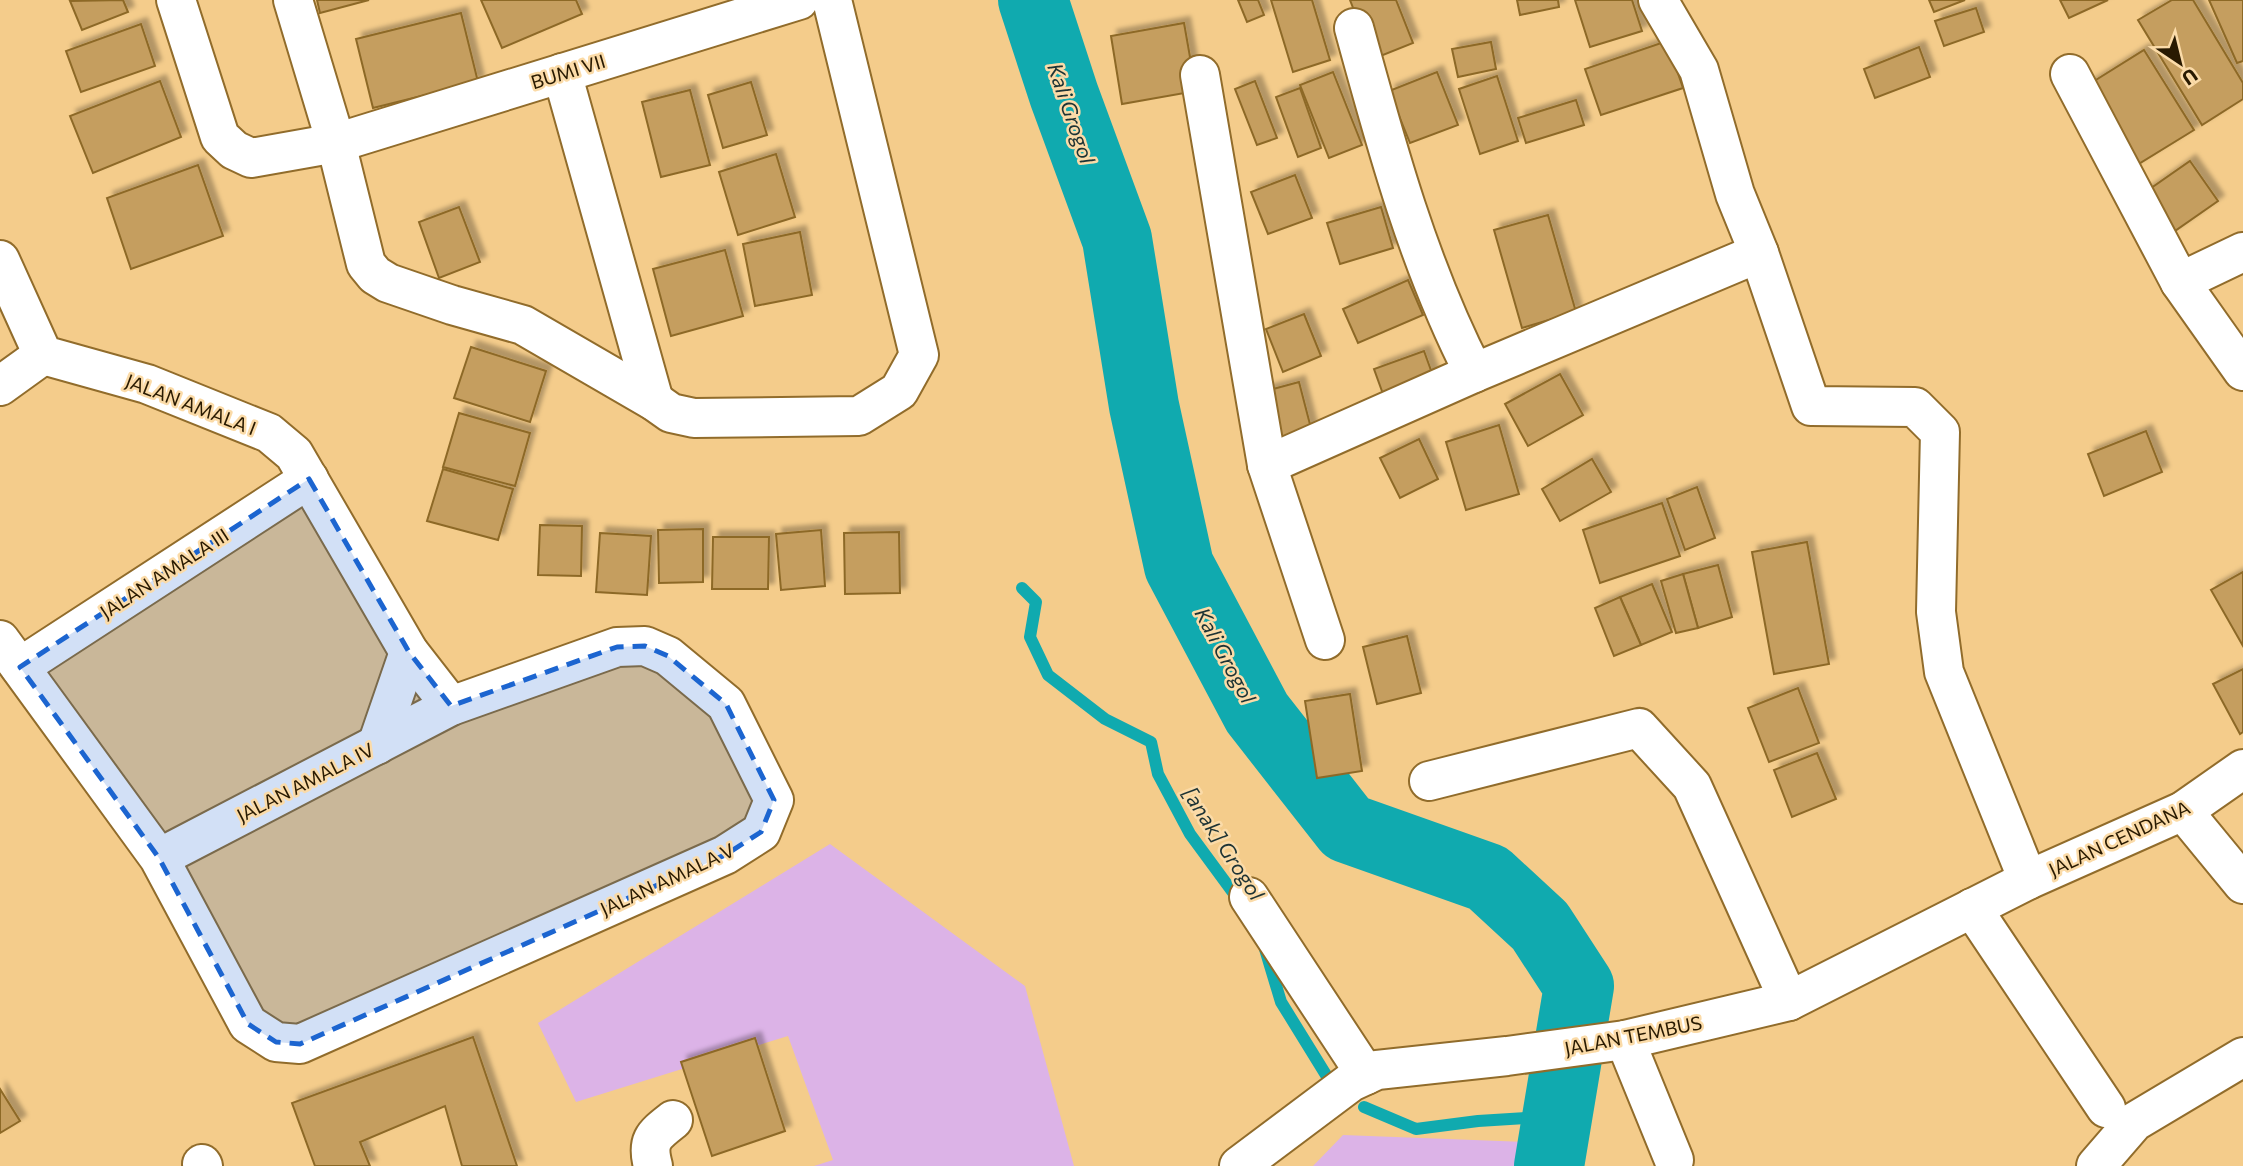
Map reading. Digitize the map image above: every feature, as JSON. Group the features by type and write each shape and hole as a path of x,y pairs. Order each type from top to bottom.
{"street":[{"name":"BUMI VII","path":"176,0 220,137 234,150 251,158 336,143 799,0"},
{"path":"293,0 336,143 366,264 375,275 388,283 452,305 523,325 671,413 694,418 859,416 900,391 919,355 832,0"},
{"path":"1671,4 1699,70 1735,194 1759,253 1811,406 1915,407 1940,432 1937,612 1944,672 2024,869"},
{"path":"1354,28 1392,168 1452,331 1474,373"},
{"path":"562,73 654,401"},
{"path":"2070,74 2180,282 2243,371"},
{"path":"1200,75 1267,465 1325,640"},
{"path":"2180,282 2243,252"},
{"path":"1267,465 1474,373 1759,253"},
{"path":"0,260 43,355 0,386"},
{"name":"JALAN AMALA I","path":"43,355 147,384 269,433 294,454 410,652 451,706"},
{"name":"JALAN AMALA III","path":"10,653 309,479"},
{"name":"JALAN AMALA V","path":"159,858 248,1024 276,1042 300,1044 725,855 761,832 774,800 726,704 668,656 645,646 617,647 451,706"},
{"path":"377,745 410,652"},
{"path":"10,653 159,858"},
{"name":"JALAN AMALA IV","path":"159,858 451,706"},
{"path":"1429,781 1639,728 1692,786 1789,1002"},
{"name":"JALAN CENDANA","path":"2024,869 2183,811 2243,769"},
{"path":"2004,775 2029,841 2024,869"},
{"path":"2183,811 2243,884"},
{"name":"JALAN TEMBUS","path":"1238,1166 1351,1082 1377,1070 1614,1042 1789,1002 1972,908 2024,869"},
{"path":"1249,897 1366,1075"},
{"path":"1972,908 2106,1108"},
{"path":"1614,1042 1674,1160"},
{"path":"2096,1166 2134,1122 2243,1057"},
{"path":"653,1166 649,1152 653,1136 673,1120"}],"highlighted area":[{"path":"309,479 409,652 451,706 617,647 645,646 668,656 726,704 774,800 761,832 725,855 300,1044 276,1042 248,1024 159,858 20,667"}],"shaded area":[{"path":"830,844 1025,986 1074,1166 814,1166 833,1160 788,1036 576,1102 538,1023"},
{"path":"1343,1135 1527,1142 1515,1166 1313,1166"}],"building":[{"path":"123,0 128,12 82,30 70,1"},
{"path":"317,0 369,0 320,13"},
{"path":"481,0 576,0 582,14 502,48"},
{"path":"1238,0 1258,0 1264,15 1247,22"},
{"path":"1271,0 1312,0 1330,60 1293,72"},
{"path":"1350,0 1396,0 1413,43 1373,59"},
{"path":"1517,0 1558,0 1559,7 1520,15"},
{"path":"1575,0 1632,0 1642,31 1590,47"},
{"path":"1929,0 1965,0 1934,12"},
{"path":"2060,0 2108,0 2069,18"},
{"path":"2172,0 2193,0 2243,83 2243,99 2202,125 2138,20"},
{"path":"2209,0 2243,0 2243,61 2237,63"},
{"path":"1976,8 1984,32 1944,46 1935,21"},
{"path":"461,13 478,82 373,108 356,39"},
{"path":"1184,23 1196,91 1122,104 1111,36"},
{"path":"141,24 155,66 81,92 66,51"},
{"path":"1667,41 1683,88 1601,115 1585,69"},
{"path":"1491,42 1496,69 1458,77 1452,49"},
{"path":"1919,47 1930,77 1875,98 1864,69"},
{"path":"2144,50 2194,130 2132,168 2083,88"},
{"path":"1333,72 1362,145 1329,158 1300,85"},
{"path":"1437,72 1458,125 1410,143 1389,91"},
{"path":"1497,76 1518,141 1480,154 1459,89"},
{"path":"160,81 181,137 93,173 70,116"},
{"path":"1255,81 1277,138 1257,145 1235,89"},
{"path":"751,82 767,135 723,148 708,95"},
{"path":"1300,88 1321,148 1298,157 1276,97"},
{"path":"690,90 710,165 661,177 642,102"},
{"path":"1576,100 1584,125 1526,143 1518,118"},
{"path":"776,154 795,217 738,235 719,172"},
{"path":"2190,161 2218,201 2172,233 2144,193"},
{"path":"198,165 223,236 131,269 107,198"},
{"path":"1295,175 1312,218 1268,234 1251,192"},
{"path":"459,207 480,262 439,278 419,222"},
{"path":"1381,207 1393,248 1340,264 1327,223"},
{"path":"1548,215 1576,312 1522,328 1494,230"},
{"path":"800,232 812,295 755,306 743,244"},
{"path":"725,250 743,316 671,336 653,269"},
{"path":"1408,280 1423,315 1358,343 1343,309"},
{"path":"1304,314 1321,356 1283,372 1266,329"},
{"path":"471,347 546,371 530,422 454,398"},
{"path":"1424,351 1433,376 1383,394 1374,369"},
{"path":"1560,374 1583,415 1528,446 1505,404"},
{"path":"1299,382 1313,436 1276,445 1262,392"},
{"path":"459,413 530,433 515,486 443,467"},
{"path":"1499,425 1519,494 1466,510 1446,442"},
{"path":"2146,431 2162,472 2104,496 2088,454"},
{"path":"1419,439 1438,479 1400,498 1380,458"},
{"path":"1592,459 1611,492 1560,521 1542,489"},
{"path":"443,469 513,489 498,540 427,521"},
{"path":"1697,487 1715,538 1685,550 1667,499"},
{"path":"1662,503 1680,556 1600,583 1583,530"},
{"path":"540,525 582,526 581,576 538,575"},
{"path":"703,529 703,582 659,583 658,530"},
{"path":"821,530 825,586 781,590 776,534"},
{"path":"899,532 900,593 845,594 844,533"},
{"path":"600,533 651,536 647,595 596,592"},
{"path":"713,537 769,537 768,589 712,589"},
{"path":"1807,542 1829,664 1774,674 1752,552"},
{"path":"1718,565 1732,617 1698,628 1683,574"},
{"path":"2243,572 2243,646 2211,590"},
{"path":"1683,574 1698,628 1676,633 1661,581"},
{"path":"1652,584 1672,632 1641,645 1620,597"},
{"path":"1620,597 1641,645 1614,656 1595,608"},
{"path":"1407,636 1421,693 1377,704 1363,647"},
{"path":"2243,669 2243,732 2240,734 2213,684"},
{"path":"1798,688 1819,743 1769,762 1748,708"},
{"path":"1350,694 1362,771 1317,778 1305,701"},
{"path":"1817,753 1836,799 1792,817 1774,770"},
{"path":"473,1037 517,1166 462,1166 445,1106 360,1142 370,1166 315,1166 292,1103"},
{"path":"755,1038 785,1131 712,1156 681,1062"},
{"path":"0,1089 20,1121 0,1133"}],"waterway":[{"name":"Kali Grogol","path":"1033,0 1064,95 1117,239 1144,406 1179,566 1257,713 1347,828 1488,878 1540,926 1579,986 1549,1166"},
{"name":"[anak] Grogol","path":"1022,588 1036,602 1030,637 1048,675 1105,719 1151,742 1158,774 1190,834 1240,902"},
{"name":"[anak] Grogol","path":"1265,949 1281,1002 1331,1083"},
{"name":"[anak] Grogol","path":"1364,1107 1416,1129 1478,1121 1557,1116"}]}
